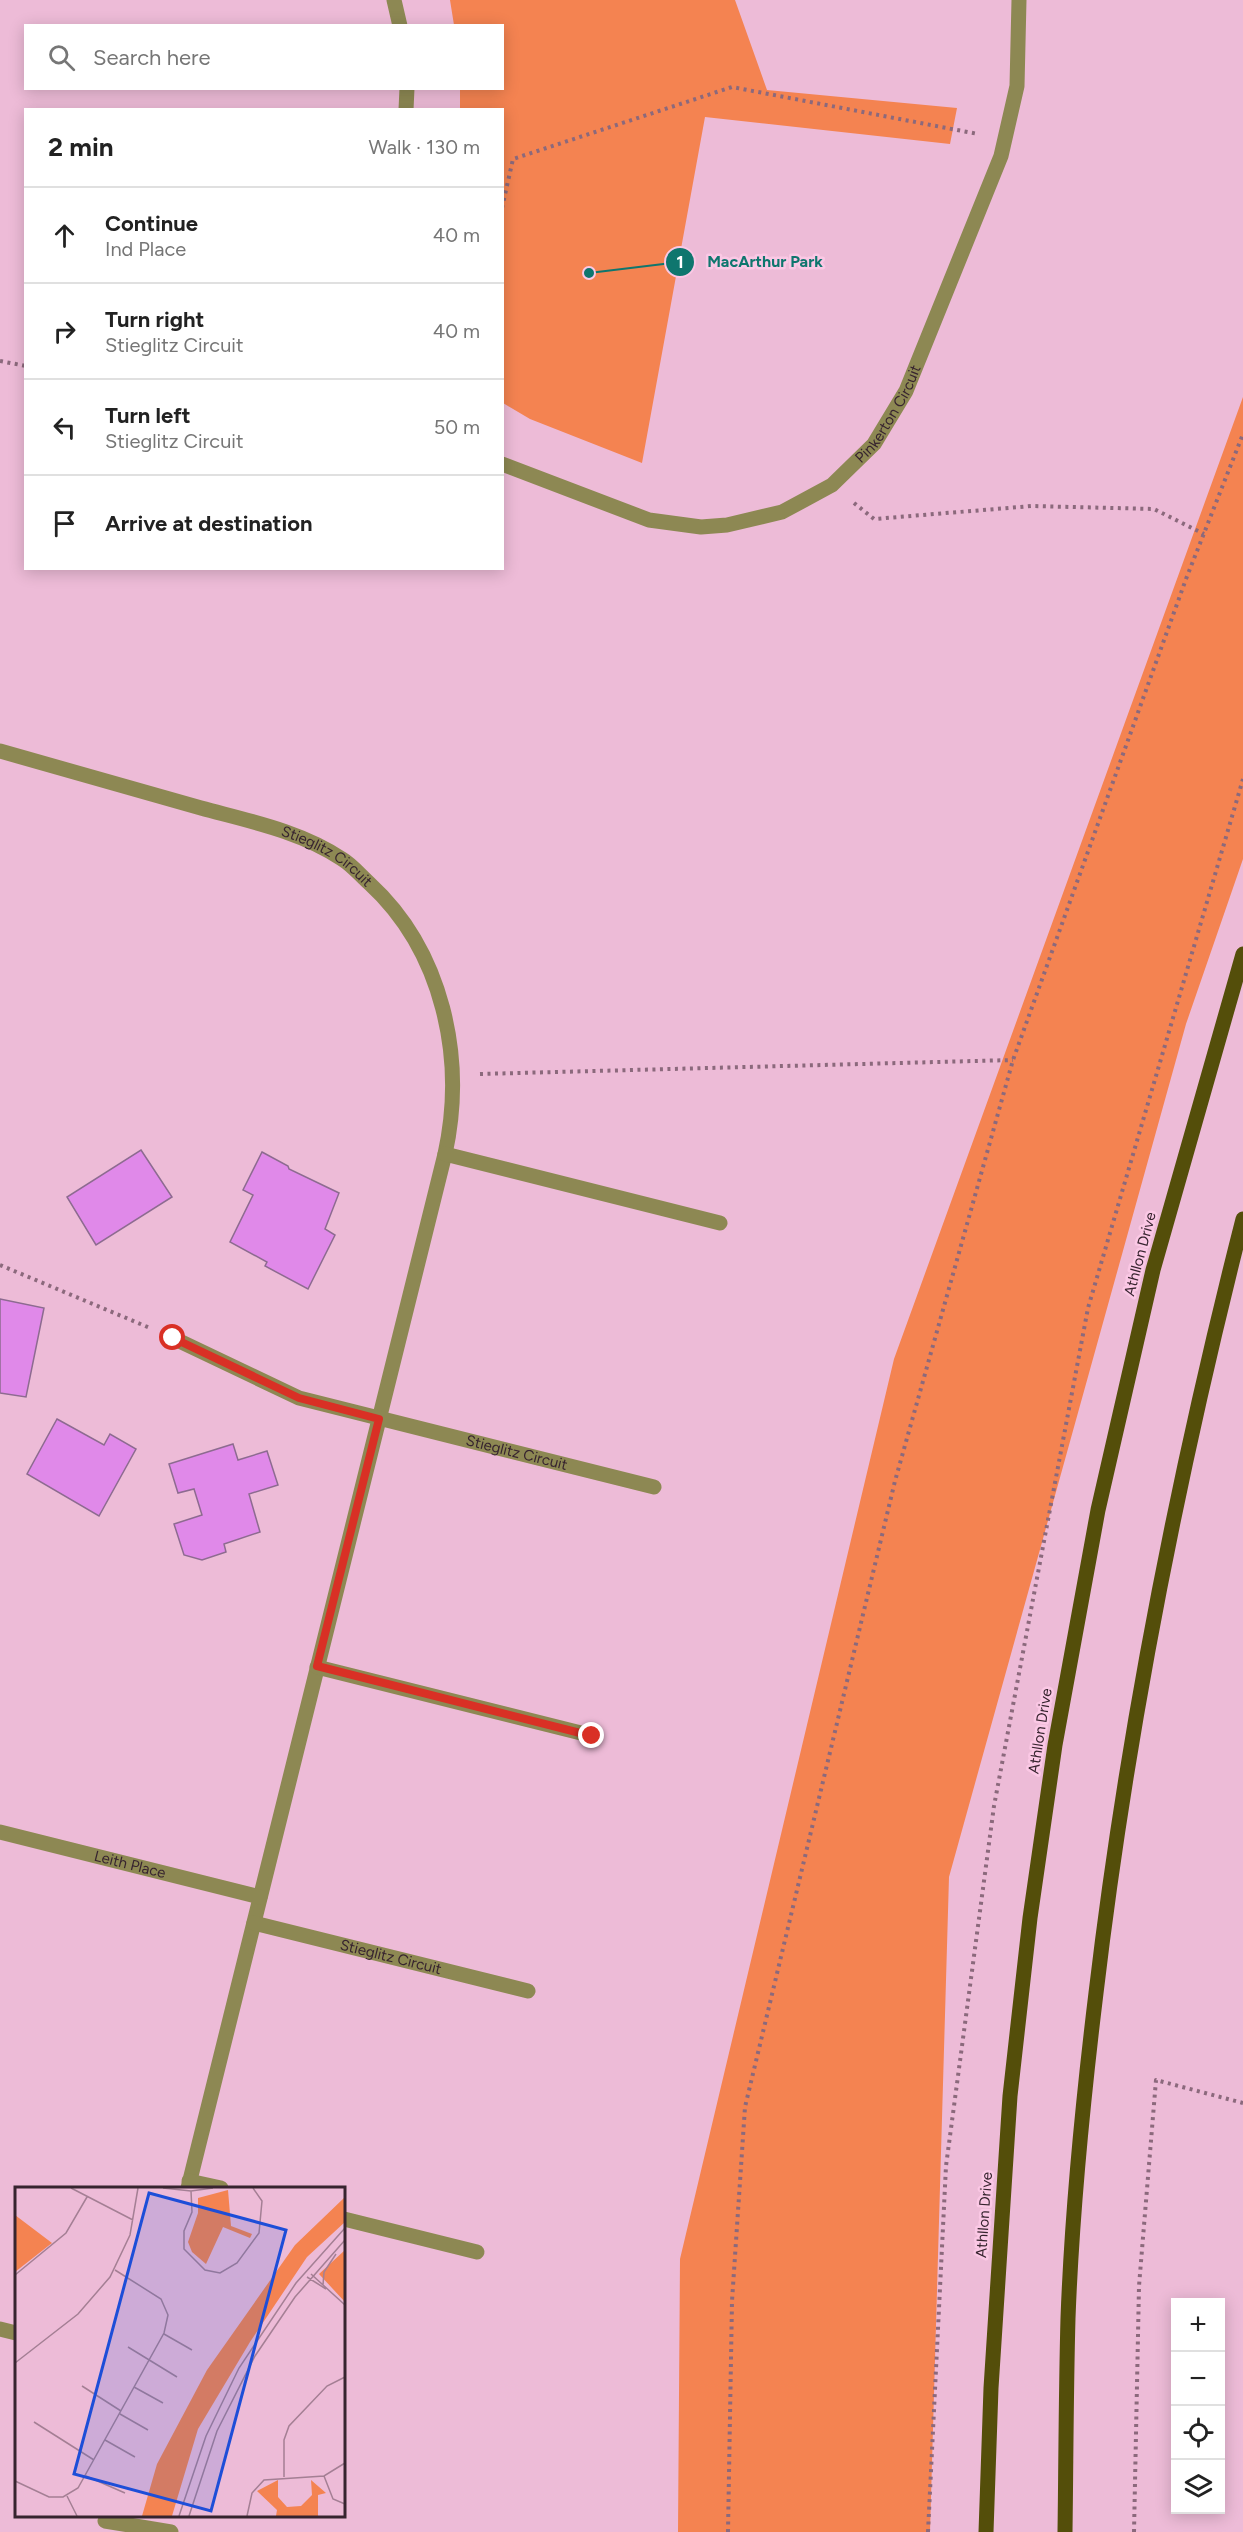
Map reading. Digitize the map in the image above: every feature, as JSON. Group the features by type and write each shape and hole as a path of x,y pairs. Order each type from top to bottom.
{"main road":[{"name":"Athllon Drive","path":"986,2532 991,2388 1010,2096 1030,1918 1055,1745 1098,1510 1153,1270 1243,954"},
{"path":"1065,2532 1069,2305 1085,2085 1113,1851 1153,1617 1204,1370 1243,1220"}],"street":[{"path":"394,0 400,24"},
{"name":"Pinkerton Circuit","path":"504,465 649,520 701,527 727,525 782,512 832,484 874,444 906,391 1001,156 1017,86 1020,0"},
{"path":"406,108 407,90"},
{"name":"Stieglitz Circuit","path":"0,751 291,833 343,859 388,900 423,954 436,984 452,1047 453,1112 445,1154 188,2185 210,2187"},
{"path":"445,1154 720,1223"},
{"path":"173,1338 299,1398 379,1419"},
{"name":"Stieglitz Circuit","path":"379,1419 654,1487"},
{"path":"317,1666 592,1736"},
{"name":"Leith Place","path":"0,1832 260,1897"},
{"name":"Stieglitz Circuit","path":"254,1923 528,1991"},
{"path":"345,2219 477,2252"},
{"path":"0,2329 15,2333"},
{"path":"104,2523 171,2532"}],"path":[{"path":"504,199 513,159 732,87 1005,139"},
{"path":"0,361 24,366"},
{"path":"728,2532 732,2301 745,2107 895,1481 1013,1060 1204,534 1243,434"},
{"path":"832,484 874,519 1032,506 1154,509 1204,534"},
{"path":"452,1075 1013,1060"},
{"path":"0,1264 173,1338"},
{"path":"1134,2532 1139,2286 1156,2080 1243,2103"}],"shaded area":[{"path":"450,0 735,0 767,90 957,108 950,144 705,117 642,463 530,419 504,404 504,108 460,108 460,90 504,90 504,24 454,24"},
{"path":"1243,397 1243,859 1186,1024 949,1877 930,2532 678,2532 680,2259 894,1359"}],"building":[{"path":"141,1150 172,1197 96,1245 67,1197"},
{"path":"262,1152 288,1166 289,1169 339,1193 325,1229 335,1235 308,1289 265,1266 267,1262 230,1242 253,1195 243,1190"},
{"path":"0,1299 44,1308 26,1397 0,1393"},
{"path":"57,1419 104,1445 110,1434 136,1449 99,1516 27,1474"},
{"path":"233,1444 238,1460 267,1451 278,1485 249,1494 260,1532 224,1544 226,1552 202,1560 184,1555 174,1524 202,1515 194,1489 178,1493 169,1464"}],"place":[{"name":"MacArthur Park","path":"589,273"}],"route":[{"path":"173,1338 299,1398 379,1419 317,1666 592,1736"}]}
